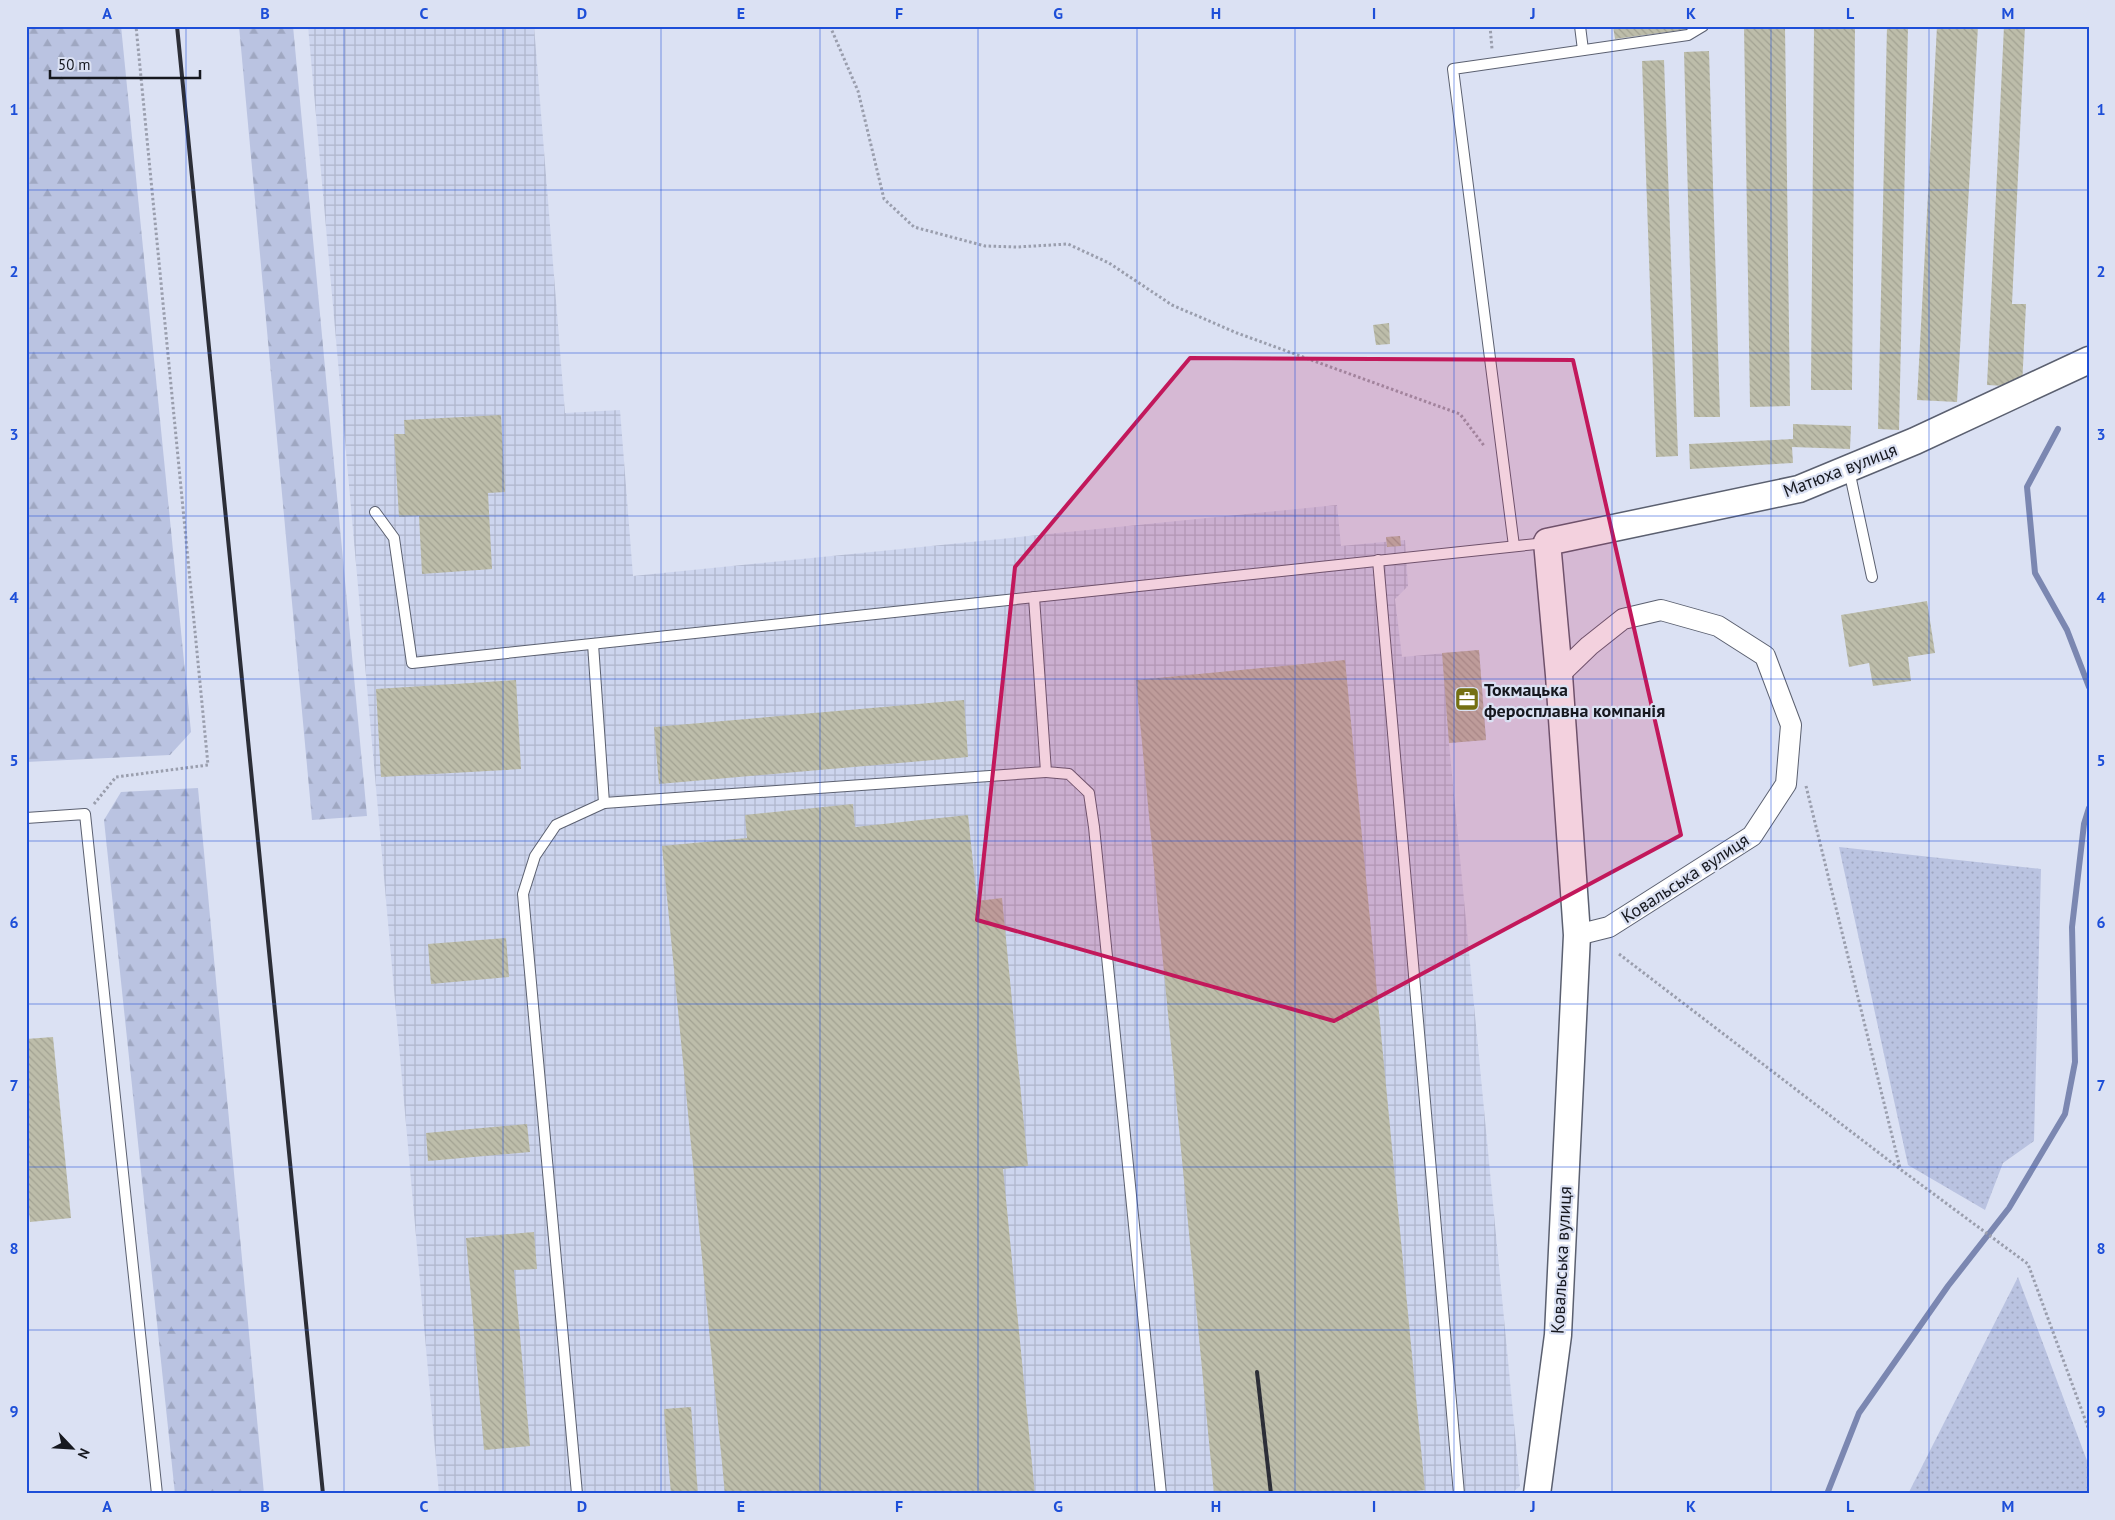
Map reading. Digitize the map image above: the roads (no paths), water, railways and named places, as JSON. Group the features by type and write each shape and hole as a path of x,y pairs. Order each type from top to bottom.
{"street":[{"name":"Матюха вулиця","path":"1546,542 1799,489 1915,441 2089,360"},
{"name":"Ковальська вулиця","path":"1537,1494 1558,1335 1577,935 1559,675 1546,542"},
{"name":"Ковальська вулиця","path":"1559,675 1589,646 1623,619 1662,610 1718,626 1766,656 1791,725 1786,784 1752,836 1609,927 1577,935"}],"lane":[{"path":"1580,26 1583,50"},
{"path":"1514,546 1453,69 1688,35 1703,26"},
{"path":"1849,469 1872,577"},
{"path":"375,512 394,538 412,663 1546,542"},
{"path":"1378,560 1459,1494"},
{"path":"1034,597 1046,772"},
{"path":"592,644 604,803"},
{"path":"577,1494 523,894 535,856 556,825 604,803 1046,772 1070,774 1089,793 1161,1494"},
{"path":"26,818 86,814 157,1494"}],"waterway":[{"path":"2058,429 2027,487 2035,573 2067,630 2089,687"},
{"path":"1827,1494 1859,1413 1948,1286 2009,1208 2065,1114 2075,1062 2072,927 2084,824 2089,808"}],"railway":[{"path":"177,26 323,1494"},
{"path":"1257,1372 1271,1494"}],"place":[{"name":"Токмацька феросплавна компанія","path":"1467,699"}]}
